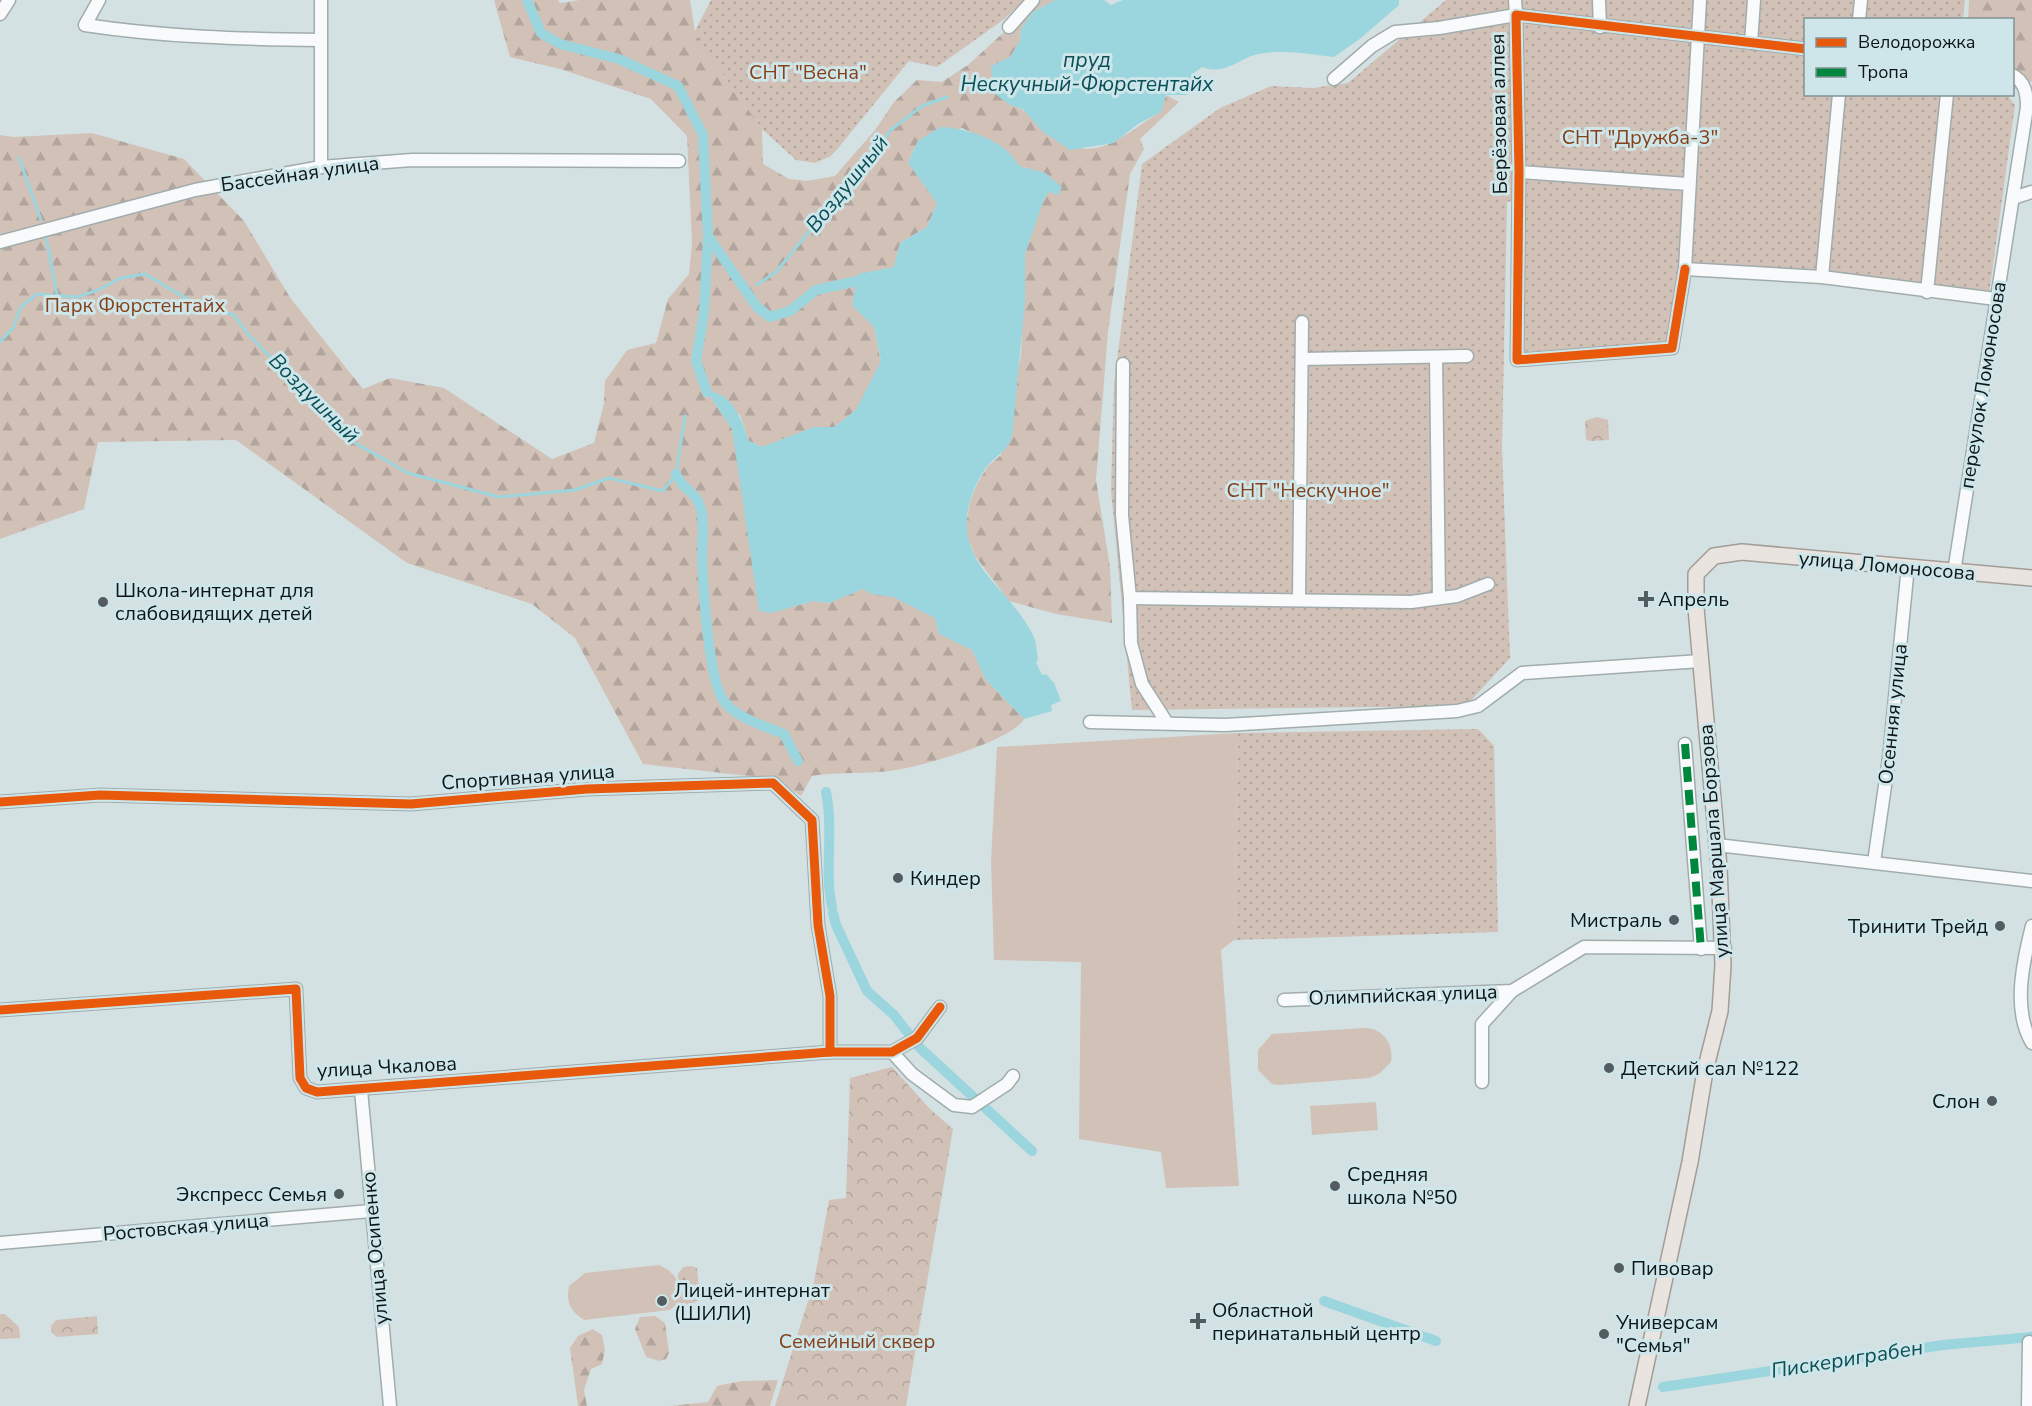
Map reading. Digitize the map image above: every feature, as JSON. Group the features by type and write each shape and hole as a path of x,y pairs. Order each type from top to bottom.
{"main road":[{"name":"улица Ломоносова","path":"1742,552 2032,578"},
{"name":"улица Маршала Борзова","path":"1637,1406 1690,1162 1705,1071 1720,1011 1725,948 1695,596 1696,574 1714,556 1742,552"}],"street":[{"path":"0,14 9,0"},
{"path":"99,0 85,25 148,35 205,39 321,40"},
{"path":"321,0 321,167"},
{"path":"1009,27 1033,0"},
{"path":"1334,79 1372,46 1395,32 1439,28 1516,15 1515,0"},
{"path":"1599,0 1600,27"},
{"path":"1700,0 1685,269 1822,277 1996,299"},
{"path":"1751,43 1754,0"},
{"path":"1859,18 1861,0"},
{"name":"Берёзовая аллея","path":"1685,269 1672,348 1517,360 1519,172 1516,15 1600,27 1804,49"},
{"path":"2014,76 2019,78 2027,92 2027,107 2013,198 2032,192"},
{"path":"1822,277 1839,96"},
{"path":"1927,292 1947,96"},
{"name":"Бассейная улица","path":"0,242 195,190 321,167 412,160 679,161"},
{"path":"1519,172 1688,184"},
{"name":"переулок Ломоносова","path":"1954,572 2013,198"},
{"path":"1299,598 1302,322"},
{"path":"1436,357 1439,598"},
{"path":"1302,359 1467,357"},
{"path":"1123,364 1122,515 1130,597 1131,643 1142,684 1167,723"},
{"name":"Осенняя улица","path":"1874,862 1889,758 1908,566"},
{"path":"1130,597 1299,598 1411,602 1457,596 1488,584"},
{"path":"1090,722 1225,725 1457,711 1478,706 1522,673 1701,661"},
{"path":"1685,744 1701,949"},
{"name":"Спортивная улица","path":"0,802 100,795 411,804 586,789 773,783 812,820 818,925 830,996 830,1052"},
{"path":"1717,845 2032,881"},
{"path":"2032,926 2022,984 2020,1019 2032,1043"},
{"name":"Олимпийская улица","path":"1284,1000 1512,991 1584,947 1725,948"},
{"name":"улица Чкалова","path":"0,1010 296,989 300,1078 306,1088 317,1092 830,1052 892,1052"},
{"path":"1482,1082 1482,1024 1512,991"},
{"path":"940,1007 913,1041 892,1052 912,1074 954,1105 977,1103 1007,1084 1013,1076"},
{"name":"улица Осипенко","path":"361,1090 390,1406"},
{"name":"Ростовская улица","path":"0,1243 371,1211"},
{"path":"2028,1406 2030,1342"}],"green space":[{"name":"Парк Фюрстентайх","path":"494,0 558,0 560,3 580,0 690,0 695,32 762,129 763,164 789,179 807,181 835,176 875,130 894,102 917,80 942,82 968,65 1039,0 1055,0 1033,12 1021,29 1020,41 1010,57 1010,105 1025,112 1044,132 1062,142 1090,149 1114,142 1161,112 1166,95 1179,102 1140,139 1144,149 1130,174 1108,332 1096,480 1110,567 1112,623 1056,614 1009,601 975,556 965,531 970,501 978,482 988,466 1001,455 1021,355 1025,254 1041,205 1054,182 1045,173 1019,166 1003,149 962,128 918,141 908,162 937,203 927,227 900,243 894,267 858,275 852,305 874,327 881,362 856,410 834,427 814,427 762,447 749,441 740,415 707,392 732,429 771,613 813,601 829,603 863,589 909,602 935,618 939,634 972,650 986,680 1024,719 1016,727 985,744 909,768 812,776 801,796 775,779 643,764 575,638 532,604 407,563 236,440 98,442 84,509 0,539 0,135 14,137 92,133 184,159 244,221 291,299 363,389 390,378 444,388 552,459 594,443 604,403 605,381 627,350 656,343 668,299 689,274 692,243 687,136 651,99 560,69 510,57"},
{"name":"СНТ \"Весна\"","path":"711,0 1025,0 1003,20 937,67 909,61 831,156 815,163 796,160 762,129 694,33"},
{"path":"1446,0 1965,0 1963,18 1804,18 1804,96 2008,96 2015,105 1989,295 1679,269 1670,343 1518,352 1518,200 1507,202 1502,449 1510,658 1466,706 1132,710 1111,491 1114,384 1142,164 1220,108 1271,86 1313,88 1348,83"},
{"path":"1969,0 2032,0 2032,81 2017,89 2014,88 2014,18 1968,18"},
{"path":"1597,417 1608,420 1609,440 1590,441 1586,439 1585,421"},
{"path":"1478,729 1494,746 1498,932 1234,940 1238,733"},
{"path":"1238,733 1234,940 1221,950 1239,1186 1166,1188 1161,1152 1079,1139 1081,962 994,960 991,861 997,747"},
{"path":"1370,1028 1381,1033 1391,1049 1391,1062 1379,1074 1369,1078 1278,1085 1272,1084 1258,1070 1258,1050 1272,1034"},
{"name":"Семейный сквер","path":"892,1067 930,1109 953,1129 906,1406 775,1406 814,1282 829,1200 846,1198 850,1078"},
{"path":"1376,1102 1378,1130 1312,1135 1310,1106"},
{"path":"659,1265 674,1275 679,1284 680,1303 669,1310 584,1320 570,1306 569,1286 585,1273"},
{"path":"683,1267 697,1268 700,1299 685,1305 680,1303 678,1274"},
{"path":"0,1314 5,1314 19,1327 20,1338 0,1339"},
{"path":"97,1316 98,1334 57,1337 51,1332 51,1326 56,1320"},
{"path":"655,1316 665,1323 669,1353 666,1359 659,1361 646,1357 635,1329 640,1317"},
{"path":"593,1329 602,1335 605,1350 602,1364 591,1369 584,1390 587,1406 578,1406 570,1348 578,1336"},
{"path":"778,1380 770,1406 670,1406 708,1402 717,1386 741,1381"}],"water":[{"name":"пруд Нескучный-Фюрстентайх","path":"1055,0 1104,0 1111,5 1123,0 1399,0 1399,5 1361,38 1334,57 1277,52 1252,56 1225,68 1202,67 1194,73 1195,90 1186,95 1166,95 1161,112 1138,124 1114,143 1070,150 1042,131 1023,109 1010,105 994,93 991,66 1010,57 1020,41 1021,29 1033,12"},
{"name":"пруд Нескучный-Фюрстентайх","path":"940,127 962,130 985,137 1005,149 1019,166 1045,173 1062,187 1058,195 1049,192 1044,199 1025,254 1025,301 1012,437 1006,448 988,465 979,479 970,501 967,523 969,541 976,557 1032,633 1037,649 1038,660 1036,662 1042,675 1046,674 1054,683 1061,701 1051,705 1052,711 1024,719 986,680 972,650 939,634 935,618 893,597 871,594 863,589 829,603 813,601 771,613 759,611 732,429 707,392 724,396 730,402 739,416 749,441 762,447 814,427 834,427 856,410 881,361 874,327 852,305 858,274 894,267 900,243 927,227 937,203 908,163 918,141"}],"waterway":[{"path":"527,0 541,33 560,44 619,59 678,86 703,135 708,236 704,312 696,361 707,392"},
{"name":"Воздушный","path":"757,285 777,271 892,129 922,106 947,97"},
{"path":"19,158 41,220"},
{"path":"708,236 757,307 770,317 790,311 816,290 857,281"},
{"path":"46,237 57,295"},
{"name":"Воздушный","path":"0,342 13,328 21,307 37,294 77,297 98,290 121,278 145,274 208,311 233,314 249,335 352,441 408,473 499,497 575,490 609,478 663,491 676,474 685,416"},
{"name":"Пискериграбен","path":"676,474 681,483 698,501 702,512 705,609 710,654 719,690 724,701 736,713 784,734 798,761"},
{"name":"Пискериграбен","path":"826,792 832,907"},
{"name":"Пискериграбен","path":"833,913 836,925 867,991 894,1015 919,1047 1032,1151"},
{"name":"Пискериграбен","path":"1324,1301 1436,1341"},
{"name":"Пискериграбен","path":"1663,1387 1943,1345 2032,1337"}],"marked path":[{"path":"1685,744 1701,949"}],"cycle path":[{"path":"1685,269 1672,348 1517,360 1519,172 1516,15 1804,49"},
{"path":"0,802 100,795 411,804 587,789 773,783 812,820 818,925 830,996 830,1052"},
{"path":"0,1010 296,989 300,1078 306,1088 317,1092 830,1052 892,1052 917,1038 940,1007"}],"place":[{"name":"Апрель","path":"1646,599"},
{"name":"Школа-интернат для слабовидящих детей","path":"103,602"},
{"name":"Киндер","path":"898,878"},
{"name":"Мистраль","path":"1674,920"},
{"name":"Тринити Трейд","path":"2000,926"},
{"name":"Детский сал №122","path":"1609,1068"},
{"name":"Слон","path":"1992,1101"},
{"name":"Средняя школа №50","path":"1335,1186"},
{"name":"Экспресс Семья","path":"339,1194"},
{"name":"Пивовар","path":"1619,1268"},
{"name":"Лицей-интернат (ШИЛИ)","path":"662,1301"},
{"name":"Областной перинатальный центр","path":"1198,1321"},
{"name":"Универсам \"Семья\"","path":"1604,1334"}],"park label":[{"name":"СНТ \"Дружба-3\"","path":"1640,137"},
{"name":"СНТ \"Нескучное\"","path":"1308,490"}]}
